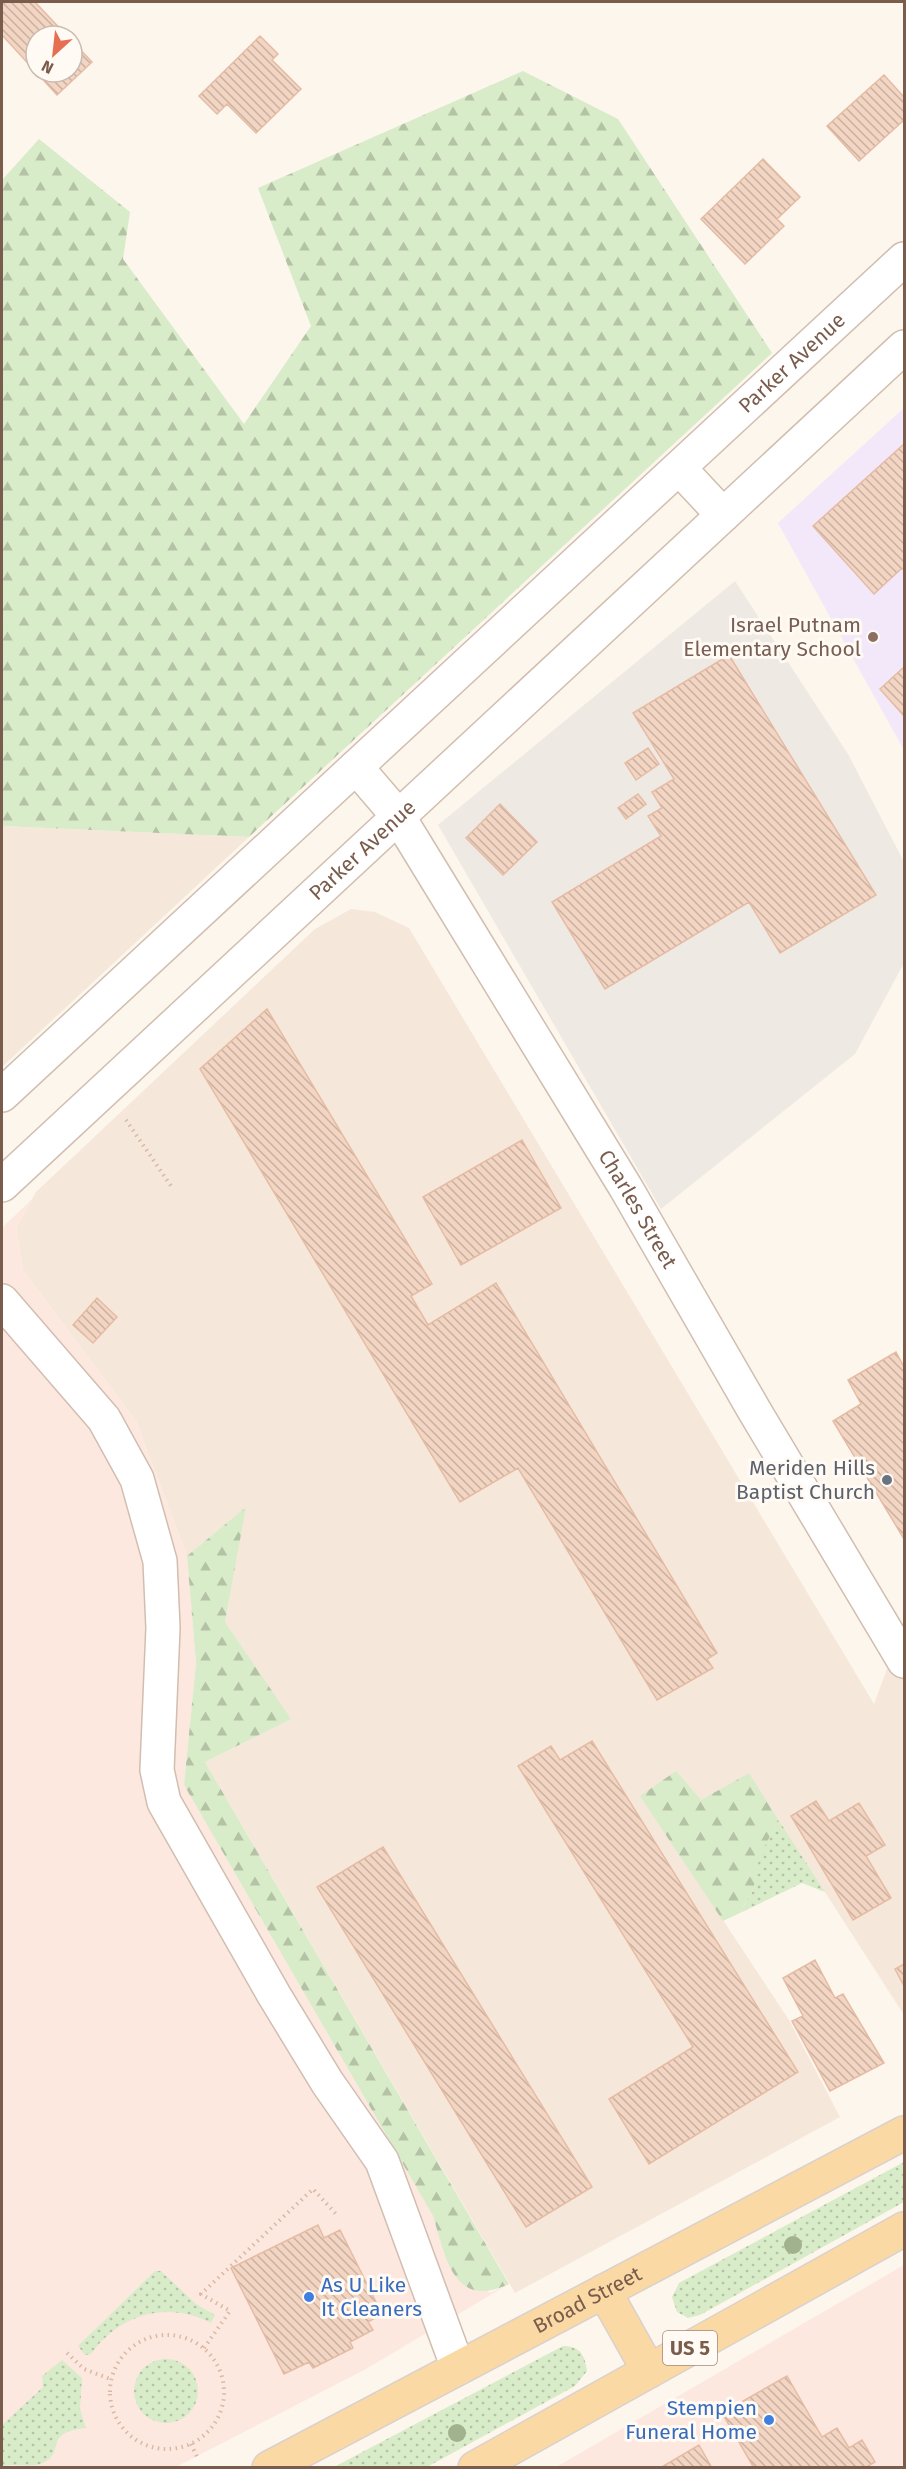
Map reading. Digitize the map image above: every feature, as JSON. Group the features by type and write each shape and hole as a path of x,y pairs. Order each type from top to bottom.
{"main road":[{"name":"Broad Street","path":"269,2468 904,2133"},
{"name":"US 5","path":"475,2468 904,2229"},
{"path":"604,2291 649,2371"}],"street":[{"name":"Parker Avenue","path":"2,1095 904,259"},
{"name":"Parker Avenue","path":"2,1185 904,347"},
{"path":"679,468 723,515"},
{"name":"Charles Street","path":"356,767 398,816 626,1188 754,1410 904,1661"},
{"path":"2,1301 104,1419 137,1479 160,1561 163,1628 157,1770 164,1802 274,1995 327,2082 382,2161 458,2368"}],"path":[{"path":"126,1120 171,1186"},
{"path":"204,2348 230,2311 201,2294 313,2189 336,2214"},
{"path":"168,2334 187,2338 204,2348 217,2363 224,2382 223,2402 212,2426 191,2444 174,2449 155,2448 138,2442 124,2430 114,2415 109,2397 110,2379 118,2361 131,2346 148,2337 168,2334"},
{"path":"67,2353 84,2368 110,2379"},
{"path":"191,2444 197,2457"}],"shaded area":[{"name":"Israel Putnam Elementary School","path":"904,408 904,750 778,523"},
{"path":"735,581 848,754 904,862 904,963 855,1054 661,1209 438,825"},
{"path":"2,826 249,837 2,1067"},
{"path":"351,909 375,912 409,928 874,1704 904,1623 904,2015 749,1774 701,1800 641,1796 789,2020 840,2117 515,2293 205,1762 290,1719 225,1622 245,1508 187,1556 136,1421 23,1270 16,1228 36,1192 315,929"},
{"path":"32,1199 16,1228 23,1270 136,1421 187,1556 196,1663 184,1785 433,2216 444,2253 490,2293 509,2284 366,2369 176,2467 2,2468 2,1228"},
{"path":"904,2265 904,2467 556,2467"}],"green space":[{"path":"523,71 618,119 772,353 249,837 2,826 2,180 39,139 130,212 123,259 244,424 311,326 258,188"},
{"path":"246,1507 225,1622 291,1719 205,1762 509,2284 490,2290 476,2290 464,2285 455,2276 448,2263 433,2216 184,1785 196,1663 187,1556"},
{"path":"676,1771 701,1800 749,1773 778,1819 759,1859 754,1888 740,1913 723,1921 640,1796"},
{"path":"778,1819 825,1892 802,1883 740,1913 754,1888 758,1859"},
{"path":"904,2162 904,2202 700,2315 688,2318 677,2312 672,2297 679,2283"},
{"path":"155,2271 161,2271 196,2304 215,2315 211,2323 195,2316 178,2313 162,2312 145,2315 116,2329 102,2340 91,2354 85,2355 78,2346"},
{"path":"563,2346 578,2350 585,2360 587,2371 575,2386 427,2467 334,2467"},
{"path":"166,2359 184,2365 192,2373 198,2391 192,2409 184,2417 166,2423 148,2417 140,2409 134,2391 140,2373 148,2365"},
{"path":"62,2360 82,2378 80,2409 86,2428 72,2430 59,2438 54,2454 43,2463 2,2467 2,2425 43,2387 42,2376"}],"building":[{"path":"2,2 35,2 56,24 24,24 24,59 2,35"},
{"path":"260,36 278,54 272,60 301,89 256,133 227,104 217,114 199,96"},
{"path":"84,54 92,62 84,70"},
{"path":"884,75 904,97 904,120 859,161 827,126"},
{"path":"47,84 69,84 57,95"},
{"path":"763,159 800,197 777,219 784,226 745,264 701,219"},
{"path":"904,444 904,569 901,569 874,594 813,526"},
{"path":"729,655 876,895 780,953 749,902 605,989 552,902 661,836 648,816 662,808 652,792 674,779 633,713"},
{"path":"904,667 904,716 880,689"},
{"path":"648,748 659,764 636,780 625,763"},
{"path":"638,794 646,804 626,819 618,808"},
{"path":"500,804 537,842 503,875 466,838"},
{"path":"267,1009 432,1284 411,1296 428,1325 496,1283 717,1653 707,1659 713,1668 657,1700 518,1468 460,1502 200,1069"},
{"path":"522,1140 561,1208 461,1265 423,1197"},
{"path":"97,1298 117,1317 93,1343 73,1325"},
{"name":"Meriden Hills Baptist Church","path":"896,1352 904,1367 904,1539 833,1421 861,1404 848,1380"},
{"path":"592,1741 798,2072 649,2164 609,2099 693,2047 518,1766 551,1746 560,1760"},
{"path":"816,1801 829,1821 859,1803 885,1845 866,1856 891,1898 853,1920 791,1816"},
{"path":"383,1847 592,2187 526,2227 317,1887"},
{"path":"815,1960 835,1998 843,1994 884,2063 830,2091 792,2021 803,2016 783,1978"},
{"path":"904,1964 904,1986 895,1969"},
{"name":"As U Like It Cleaners","path":"318,2225 324,2238 340,2230 382,2314 368,2322 373,2330 350,2342 353,2348 313,2368 309,2362 284,2374 231,2268"},
{"name":"Stempien Funeral Home","path":"787,2376 822,2437 837,2428 849,2448 862,2440 875,2462 865,2468 754,2468 722,2413"},
{"path":"699,2445 712,2468 660,2468"}],"place":[{"name":"Israel Putnam Elementary School","path":"873,637"},
{"name":"Meriden Hills Baptist Church","path":"887,1480"},
{"name":"As U Like It Cleaners","path":"309,2297"},
{"name":"Stempien Funeral Home","path":"769,2420"}]}
